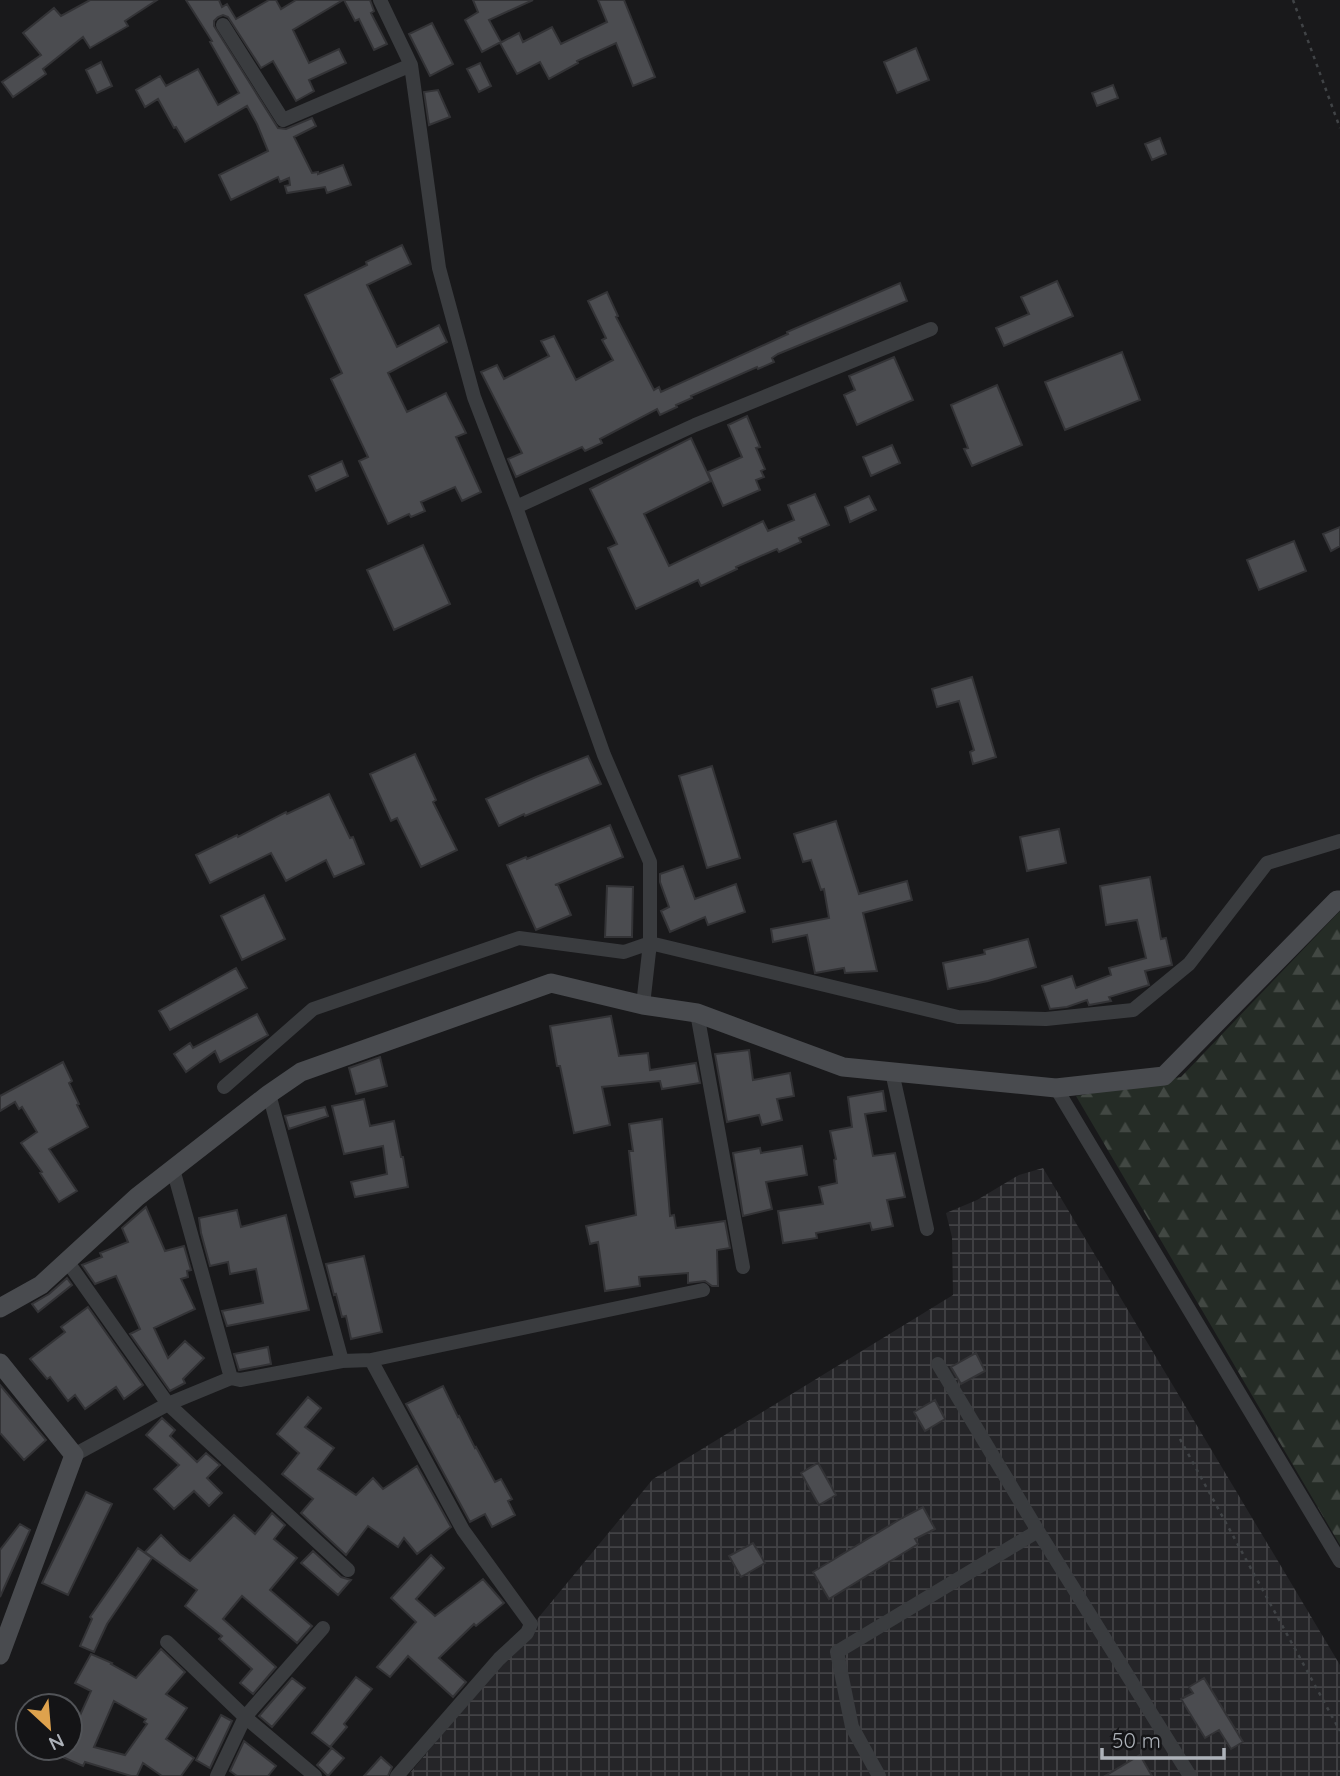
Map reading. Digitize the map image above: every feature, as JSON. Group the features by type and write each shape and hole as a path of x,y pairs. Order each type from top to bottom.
{"street":[{"path":"380,0 411,65 439,268 474,397 604,755 650,862 650,943 643,1005"},
{"path":"223,25 283,120 411,65"},
{"path":"516,508 695,425 931,329"},
{"path":"224,1087 313,1009 519,938 624,952 650,943 958,1017 1046,1019 1133,1010 1189,964 1268,863 1340,841"},
{"path":"0,1308 41,1285 137,1197 301,1072 551,983 643,1005 697,1013 843,1067 1056,1088 1164,1076 1337,900 1340,900"},
{"path":"697,1013 743,1267"},
{"path":"892,1072 927,1229"},
{"path":"1056,1088 1340,1561"},
{"path":"269,1094 342,1361"},
{"path":"173,1169 231,1378"},
{"path":"67,1261 168,1404 348,1570"},
{"path":"0,1655 74,1455 168,1404 231,1378 240,1380 342,1361 371,1360 703,1290"},
{"path":"371,1360 463,1530 531,1625 527,1633 499,1659 397,1776"},
{"path":"0,1363 74,1455"},
{"path":"939,1364 1038,1531 1190,1776"},
{"path":"879,1776 852,1727 837,1652 1038,1531"},
{"path":"218,1776 245,1717 323,1628"},
{"path":"167,1642 245,1717 315,1776"}],"path":[{"path":"1293,0 1340,128"},
{"path":"1180,1439 1340,1731"}],"shaded area":[{"path":"1043,1168 1340,1665 1340,1776 411,1776 410,1773 653,1479 953,1295 952,1237 946,1213 977,1200 1019,1175"}],"green space":[{"path":"1340,911 1340,1545 1076,1096 1181,1077"}],"building":[{"path":"90,0 157,0 125,21 128,26 90,48 83,37 43,69 46,74 13,97 2,82 41,55 23,33 54,8 61,16"},
{"path":"186,0 219,0 222,7 227,4 236,19 269,0 276,0 281,9 296,0 343,0 293,30 309,63 339,49 346,63 309,80 314,91 296,101 273,61 261,68 228,17 218,17 214,26 278,128 286,129 312,118 316,126 294,137 312,173 318,174 343,165 351,185 327,193 325,187 287,193 285,186 290,185 289,178 280,182 278,177 231,200 219,175 268,151 247,106 185,142 158,99 145,107 136,90 160,76 166,86 198,69 218,105 239,93 210,42 212,41"},
{"path":"344,0 370,0 374,11 371,13 387,44 374,50 359,19 355,21"},
{"path":"473,0 533,0 489,20 501,42 482,52 465,20 478,12"},
{"path":"598,0 624,0 655,77 633,86 616,43 577,61 578,63 549,79 540,62 517,74 500,43 519,33 523,42 552,27 561,44 607,22"},
{"path":"432,23 453,64 430,76 409,34"},
{"path":"916,48 929,80 897,93 884,62"},
{"path":"101,62 112,86 97,93 86,70"},
{"path":"480,63 491,86 479,92 467,69"},
{"path":"1113,85 1118,98 1097,106 1092,93"},
{"path":"438,90 450,117 429,125 424,92"},
{"path":"1160,138 1166,154 1152,160 1145,144"},
{"path":"402,245 411,264 367,285 397,347 439,325 447,342 388,373 407,412 446,393 466,433 456,437 481,492 462,501 455,487 421,502 425,511 411,517 409,514 388,524 359,461 368,457 331,379 342,373 305,295"},
{"path":"1057,281 1073,316 1004,346 996,328 1029,314 1021,297"},
{"path":"900,283 907,301 778,354 772,358 774,362 691,396 692,398 660,415 657,409 600,439 602,443 585,451 582,447 516,477 508,459 522,453 481,372 497,365 504,379 549,356 541,341 554,336 576,380 613,360 602,340 606,338 588,301 607,292 618,316 616,317 654,390 659,387 661,392 788,334 787,332"},
{"path":"1122,352 1140,400 1065,430 1045,382"},
{"path":"894,357 913,400 857,425 844,395 855,390 849,376"},
{"path":"997,385 1022,445 972,466 951,405"},
{"path":"747,416 760,447 756,448 765,469 761,471 764,477 756,480 760,490 723,506 708,472 742,457 728,425"},
{"path":"691,438 711,481 644,514 669,566 763,521 768,531 794,520 788,505 815,494 829,525 799,538 801,542 736,567 737,569 701,586 698,580 636,609 608,548 617,544 590,489"},
{"path":"892,445 900,463 871,476 863,457"},
{"path":"342,461 348,476 316,491 309,476"},
{"path":"869,496 876,510 850,522 845,507"},
{"path":"1340,527 1340,546 1331,551 1323,534"},
{"path":"1294,541 1306,571 1259,590 1247,560"},
{"path":"423,545 450,604 394,630 367,570"},
{"path":"972,677 996,757 973,764 970,752 974,750 959,701 937,707 932,689"},
{"path":"415,754 436,800 433,802 457,850 421,867 397,818 391,821 370,774"},
{"path":"588,756 601,784 499,826 486,799"},
{"path":"712,766 740,858 707,868 679,776"},
{"path":"329,794 350,838 353,837 364,864 334,877 326,860 286,881 271,853 210,883 196,855"},
{"path":"836,821 859,894 907,881 912,900 863,913 877,971 845,973 844,968 815,973 807,935 773,942 771,929 829,918 824,889 821,890 811,860 803,862 794,834"},
{"path":"610,825 623,857 555,885 558,885 571,915 536,930 507,865"},
{"path":"1059,829 1066,863 1027,871 1020,837"},
{"path":"683,866 695,899 736,884 745,912 708,925 705,917 670,932 661,911 669,907 660,882 660,874"},
{"path":"1150,877 1161,939 1166,938 1172,965 1145,971 1149,985 1109,997 1111,1001 1089,1005 1087,1000 1050,1009 1042,986 1072,976 1076,988 1111,975 1109,968 1146,958 1137,920 1106,925 1100,886"},
{"path":"607,886 633,887 632,937 605,937"},
{"path":"264,895 285,939 242,960 221,916"},
{"path":"1028,939 1036,967 948,989 943,963 985,954 984,950"},
{"path":"236,968 247,988 170,1030 159,1011"},
{"path":"257,1014 268,1035 220,1062 215,1051 186,1072 174,1054 190,1043 193,1048"},
{"path":"611,1016 619,1056 648,1053 650,1070 696,1063 700,1083 662,1089 660,1081 602,1087 610,1125 574,1133 550,1026"},
{"path":"749,1050 753,1080 790,1073 794,1096 777,1099 782,1120 762,1125 759,1115 727,1122 715,1054"},
{"path":"380,1057 387,1086 356,1094 349,1068"},
{"path":"63,1062 72,1081 69,1083 79,1104 77,1105 88,1127 49,1149 77,1191 59,1202 21,1143 37,1132 22,1107 19,1109 15,1102 0,1111 0,1096"},
{"path":"883,1091 886,1111 865,1114 873,1156 895,1153 905,1197 887,1200 893,1226 872,1230 870,1223 816,1233 817,1238 783,1243 778,1211 823,1204 819,1187 837,1183 836,1159 830,1131 852,1127 848,1097"},
{"path":"364,1099 370,1126 394,1121 408,1187 355,1197 351,1182 387,1174 383,1146 344,1154 332,1106"},
{"path":"325,1107 328,1116 289,1129 285,1116"},
{"path":"662,1119 670,1216 674,1215 676,1228 725,1221 730,1248 717,1250 718,1286 712,1286 705,1281 688,1283 688,1273 639,1277 640,1286 605,1291 598,1242 590,1244 586,1226 636,1215 629,1124"},
{"path":"802,1146 807,1175 766,1182 772,1209 743,1216 733,1153 760,1148 761,1153"},
{"path":"146,1207 165,1251 184,1246 191,1270 187,1271 188,1277 181,1279 195,1309 154,1328 168,1358 185,1341 204,1358 183,1379 185,1383 170,1391 130,1334 140,1329 116,1276 95,1284 82,1265 102,1257 100,1253 128,1242 122,1228"},
{"path":"237,1210 241,1227 286,1215 309,1310 227,1326 222,1311 263,1303 256,1269 230,1274 228,1262 210,1266 199,1218"},
{"path":"364,1256 382,1332 351,1339 346,1316 342,1317 326,1264"},
{"path":"67,1278 72,1285 38,1312 32,1304 49,1294"},
{"path":"88,1307 143,1385 124,1399 116,1387 85,1409 75,1395 68,1401 50,1377 47,1379 30,1359 65,1332 61,1327"},
{"path":"268,1347 271,1364 239,1370 234,1354"},
{"path":"976,1353 985,1371 961,1384 951,1367"},
{"path":"0,1385 46,1440 24,1460 0,1433"},
{"path":"443,1386 495,1482 501,1479 512,1499 508,1501 515,1515 492,1527 485,1514 470,1522 406,1404"},
{"path":"308,1397 321,1408 305,1427 334,1448 318,1469 356,1495 373,1478 383,1489 417,1466 451,1527 417,1554 404,1538 398,1547 368,1526 346,1555 301,1513 313,1499 282,1474 299,1453 277,1434"},
{"path":"935,1400 945,1419 925,1431 914,1412"},
{"path":"162,1418 175,1430 170,1436 197,1462 206,1453 220,1465 207,1478 222,1493 209,1506 194,1491 174,1509 154,1489 179,1465 146,1435"},
{"path":"818,1463 836,1495 819,1505 801,1473"},
{"path":"86,1492 112,1504 68,1595 42,1583"},
{"path":"923,1507 935,1529 915,1539 918,1544 829,1599 813,1572"},
{"path":"272,1513 285,1525 274,1539 297,1558 270,1590 312,1626 297,1643 242,1596 223,1619 276,1667 253,1694 240,1683 252,1669 219,1639 222,1636 185,1606 197,1590 145,1552 161,1535 190,1561 234,1515 255,1534"},
{"path":"20,1524 30,1530 0,1597 0,1550"},
{"path":"753,1543 765,1563 741,1577 729,1556"},
{"path":"138,1548 152,1558 107,1624 94,1652 80,1646 92,1619 90,1617"},
{"path":"313,1551 341,1577 351,1580 338,1595 301,1563"},
{"path":"431,1555 444,1568 416,1599 435,1616 483,1579 504,1603 476,1626 474,1624 439,1658 466,1682 453,1697 408,1656 390,1677 377,1667 416,1622 391,1598"},
{"path":"161,1649 185,1672 166,1694 187,1708 166,1739 194,1758 181,1776 162,1776 143,1763 137,1776 131,1776 85,1762 83,1766 74,1762 84,1762 84,1706 91,1691 75,1683 91,1654 136,1678","holes":["114,1701 146,1719 144,1722 147,1724 125,1755 94,1747"]},
{"path":"356,1677 372,1689 344,1724 347,1727 330,1747 312,1733"},
{"path":"292,1678 305,1688 272,1727 259,1716"},
{"path":"1204,1678 1243,1742 1231,1749 1219,1730 1205,1738 1181,1699 1193,1693 1189,1687"},
{"path":"221,1715 232,1721 210,1768 196,1760"},
{"path":"244,1741 276,1766 268,1776 237,1776 230,1771"},
{"path":"332,1748 344,1758 328,1776 317,1765"},
{"path":"1140,1755 1152,1776 1105,1776"},
{"path":"381,1757 392,1767 388,1776 364,1776"}]}
